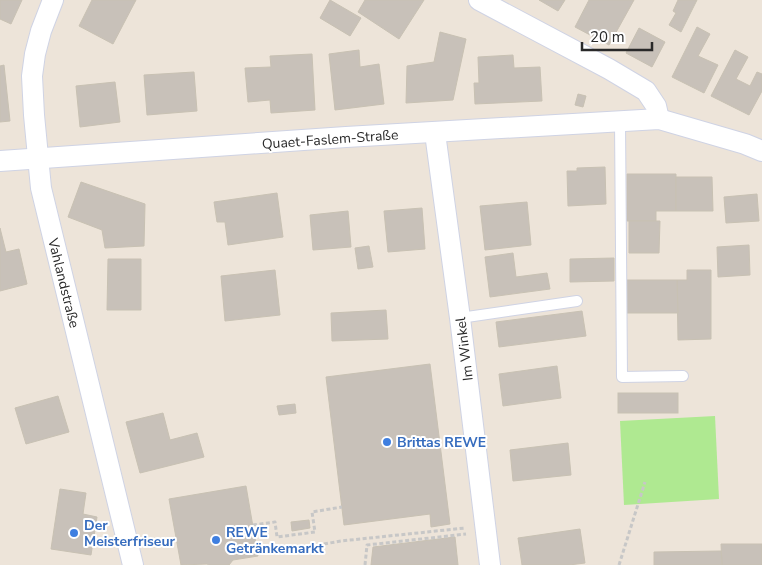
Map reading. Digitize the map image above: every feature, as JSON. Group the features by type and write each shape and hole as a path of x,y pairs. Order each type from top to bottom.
{"street":[{"name":"Vahlandstraße","path":"53,0 41,31 32,76 41,188 132,565"},
{"path":"484,1 646,91 656,106 659,119"},
{"name":"Quaet-Faslem-Straße","path":"0,161 336,138 659,119 745,144 762,151"},
{"name":"Im Winkel","path":"435,133 490,565"}],"lane":[{"path":"620,121 622,377 683,376"},
{"path":"460,318 577,301"}],"path":[{"path":"619,565 645,482"},
{"path":"253,525 276,522 277,537 315,532 312,512 342,508"},
{"path":"324,544 485,528"},
{"path":"365,565 367,544 485,528"}],"green space":[{"path":"715,416 719,499 624,505 620,421"}],"building":[{"path":"0,0 22,0 11,24 0,19"},
{"path":"92,0 136,0 113,44 79,26"},
{"path":"330,0 361,18 350,36 320,18"},
{"path":"365,0 424,0 399,39 358,12"},
{"path":"539,0 565,0 558,11"},
{"path":"589,0 634,0 609,45 575,27"},
{"path":"678,0 697,0 681,32 669,25 676,13 673,11"},
{"path":"697,27 710,34 698,56 718,65 704,93 672,77"},
{"path":"639,28 665,42 652,67 626,53"},
{"path":"440,32 466,39 453,100 406,103 407,66 434,62"},
{"path":"359,50 360,67 379,64 384,104 335,110 329,54"},
{"path":"735,50 748,57 736,79 750,86 757,72 762,74 762,91 749,115 711,96"},
{"path":"312,54 315,110 271,113 270,100 248,102 245,68 271,67 270,56"},
{"path":"513,55 514,68 540,67 542,101 475,104 474,83 479,83 478,57"},
{"path":"4,65 10,121 0,122 0,66"},
{"path":"194,72 197,111 147,115 144,75"},
{"path":"115,82 120,122 80,127 76,86"},
{"path":"578,94 586,96 583,107 575,105"},
{"path":"605,167 606,204 568,206 567,171 577,171 577,168"},
{"path":"627,174 676,174 676,211 656,211 656,221 627,221"},
{"path":"676,177 712,177 713,211 676,211"},
{"path":"81,182 145,204 144,246 105,248 102,230 68,217"},
{"path":"277,193 283,237 228,245 225,222 217,222 214,202"},
{"path":"757,194 759,221 726,223 724,197"},
{"path":"527,202 531,245 485,250 480,206"},
{"path":"422,208 425,249 388,252 384,211"},
{"path":"348,211 351,247 313,250 310,215"},
{"path":"629,221 660,221 659,253 629,253"},
{"path":"0,228 6,252 19,249 27,284 0,291"},
{"path":"749,245 750,275 718,277 717,247"},
{"path":"369,246 373,267 358,269 355,248"},
{"path":"513,253 516,277 547,273 550,289 490,297 485,257"},
{"path":"614,258 614,281 570,282 570,259"},
{"path":"108,259 141,259 141,310 107,310"},
{"path":"275,270 280,315 225,321 221,276"},
{"path":"687,270 711,270 711,339 678,340 677,280 687,280"},
{"path":"627,280 677,280 678,313 627,313"},
{"path":"386,310 388,339 332,341 331,313"},
{"path":"582,311 586,336 499,347 496,322"},
{"name":"Brittas REWE","path":"430,364 450,524 431,527 430,514 344,525 326,377"},
{"path":"557,366 561,398 503,406 499,374"},
{"path":"618,393 678,393 678,413 618,413"},
{"path":"58,396 69,432 26,444 15,408"},
{"path":"295,404 296,413 279,415 277,406"},
{"path":"163,413 170,440 197,433 204,457 140,473 126,422"},
{"path":"568,443 571,475 513,481 510,450"},
{"name":"REWE Getränkemarkt","path":"246,486 258,556 233,560 229,565 181,565 169,499"},
{"name":"Der Meisterfriseur","path":"60,489 86,493 83,514 97,517 91,555 51,549"},
{"path":"309,520 310,528 292,531 291,522"},
{"path":"580,529 585,563 522,565 518,538"},
{"path":"455,537 458,565 371,565 373,547"},
{"path":"721,544 762,544 762,565 722,565"},
{"path":"721,551 722,565 654,565 654,552"}],"place":[{"name":"Brittas REWE","path":"387,442"},
{"name":"Der Meisterfriseur","path":"74,533"},
{"name":"REWE Getränkemarkt","path":"216,540"}]}
